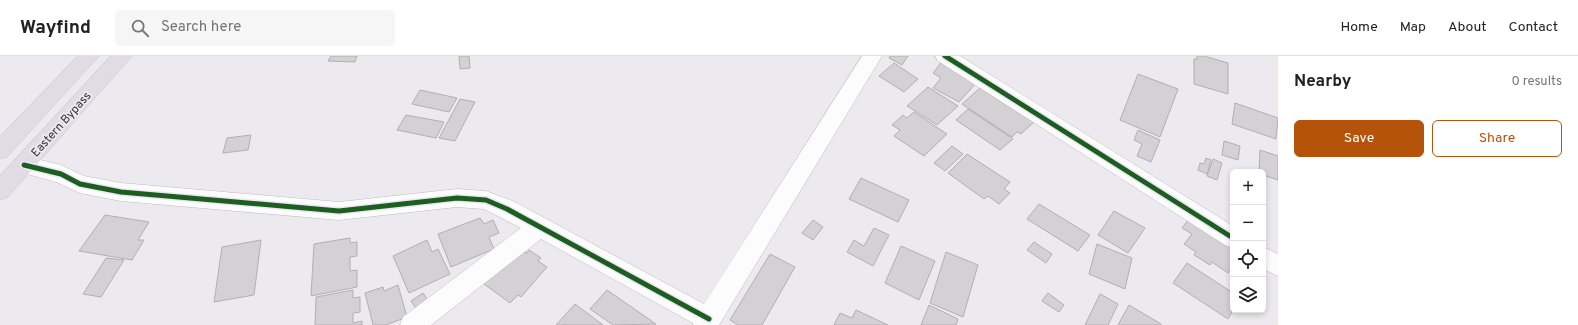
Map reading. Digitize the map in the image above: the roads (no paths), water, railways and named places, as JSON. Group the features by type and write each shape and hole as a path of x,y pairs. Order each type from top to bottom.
{"highway":[{"path":"0,151 89,56"},
{"name":"Eastern Bypass","path":"0,191 122,56"}],"street":[{"path":"24,165 61,174 80,184 121,192 338,211 457,198 486,200 507,209 540,227 707,322 872,56"},
{"path":"945,56 1230,236"},
{"path":"412,325 540,227"},
{"path":"1266,259 1278,266"}]}
